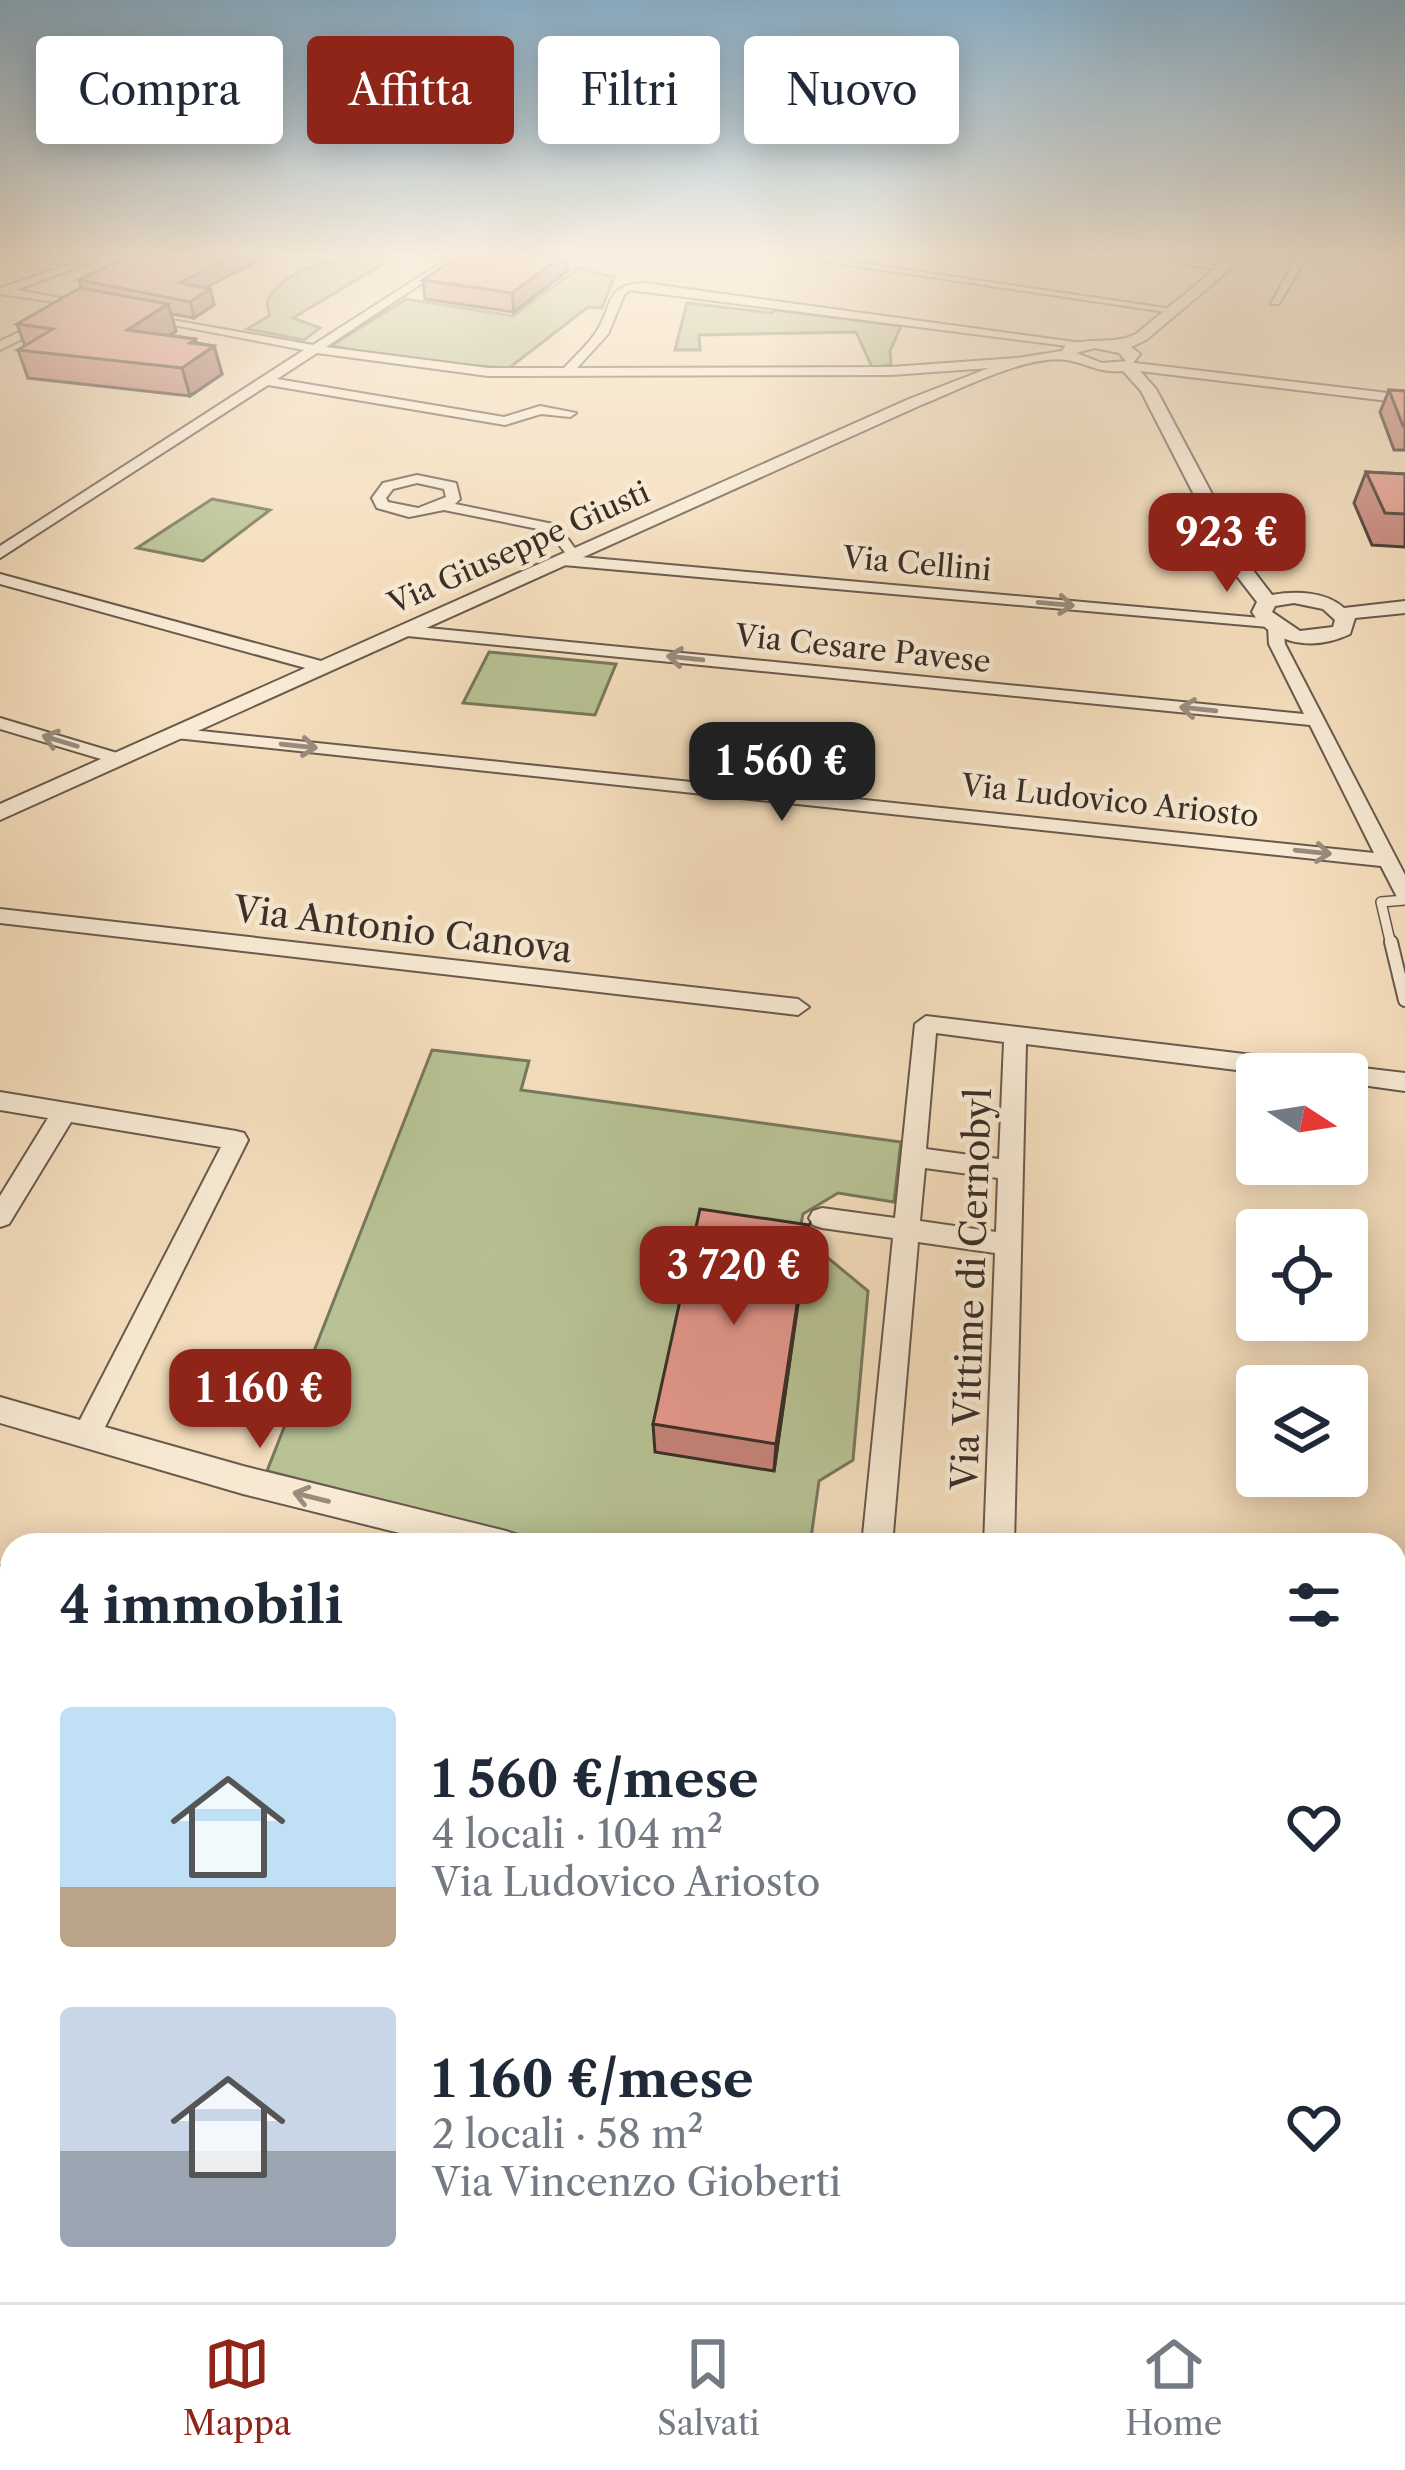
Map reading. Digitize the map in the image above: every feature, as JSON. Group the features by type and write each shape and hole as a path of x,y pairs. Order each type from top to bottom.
{"street":[{"path":"0,554 294,363"},
{"path":"415,363 464,370 568,371 891,371 997,363"},
{"path":"568,371 575,363"},
{"name":"Via Giuseppe Giusti","path":"0,813 915,402 1013,363"},
{"path":"1094,363 1100,368 1126,366 1405,399"},
{"path":"1126,366 1148,389 1270,618 1284,659 1405,897"},
{"path":"891,371 915,402"},
{"path":"267,380 506,421 540,410 570,413"},
{"path":"443,506 453,499 453,488 429,479 398,482 379,497 389,509 404,513 443,506 553,528 569,557"},
{"path":"1234,556 1260,577 1341,614 1405,607"},
{"name":"Via Cellini","path":"569,557 1270,618"},
{"path":"0,579 326,668"},
{"path":"1270,618 1303,597"},
{"path":"1284,659 1298,641 1343,630 1341,614"},
{"path":"1270,618 1312,638"},
{"name":"Via Cesare Pavese","path":"407,632 1315,720"},
{"path":"0,723 121,760"},
{"name":"Via Ludovico Ariosto","path":"182,734 1386,860"},
{"name":"Via Antonio Canova","path":"0,916 798,1006"},
{"name":"Via Vittime di Cernobyl","path":"878,1533 926,1024 1236,1062"},
{"name":"Via Vittime di Cernobyl","path":"999,1533 1015,1035"},
{"path":"1368,1078 1405,1082"},
{"path":"0,1101 236,1140 88,1433"},
{"path":"0,1217 63,1114"},
{"path":"913,1157 1011,1170"},
{"path":"822,1218 1008,1244"},
{"path":"0,1410 243,1480 457,1533"}],"lane":[{"path":"1405,897 1381,902 1405,1000"}],"green space":[{"path":"439,363 515,363 509,368"},
{"path":"212,499 270,510 203,561 137,548"},
{"path":"489,652 616,664 595,715 463,703"},
{"path":"432,1050 529,1061 521,1090 901,1142 894,1202 838,1193 803,1214 799,1234 868,1291 853,1460 819,1481 812,1533 512,1533 267,1471"}],"building":[{"path":"140,363 189,363 182,368"},
{"path":"1389,390 1405,391 1405,427 1403,426"},
{"path":"1366,472 1405,474 1405,514 1385,513"},
{"path":"700,1209 809,1225 776,1444 653,1424"}]}
